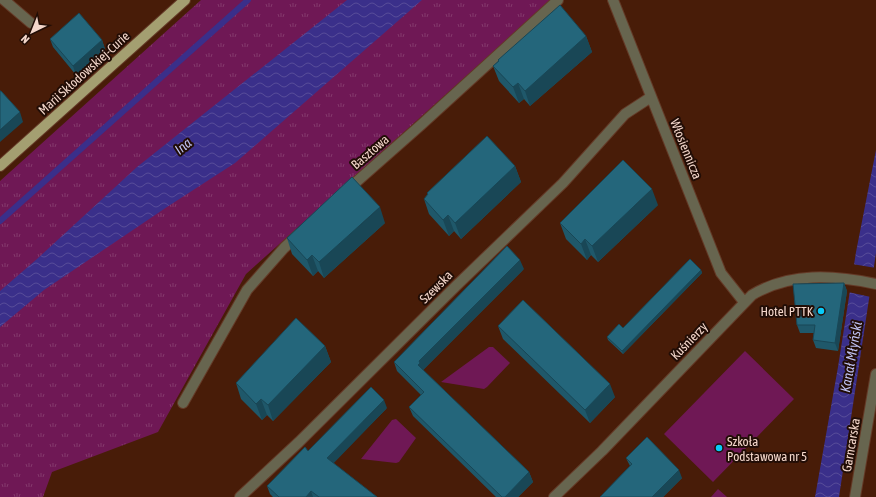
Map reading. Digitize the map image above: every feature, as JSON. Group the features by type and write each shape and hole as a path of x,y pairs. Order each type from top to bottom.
{"main road":[{"name":"Marii Skłodowskiej-Curie","path":"0,166 185,0"}],"street":[{"path":"4,0 31,23"},
{"name":"Basztowa","path":"339,197 428,119 558,0"},
{"name":"Włosiennicza","path":"613,0 721,273 744,302"},
{"name":"Szewska","path":"240,497 299,442 562,183 624,114 651,97"},
{"path":"183,403 248,290 284,248 306,227"},
{"name":"Kuśnierzy","path":"554,497 602,451 744,302 762,288 779,282 819,276 849,278 876,284"},
{"name":"Garncarska","path":"855,497 876,374"}],"green space":[{"path":"201,0 551,0 246,274 158,432 52,472 43,497 0,497 0,181"},
{"path":"489,347 493,347 510,363 487,387 484,389 441,382"},
{"path":"745,351 794,399 713,482 664,434"},
{"path":"396,419 416,438 399,462 396,463 361,459 392,420"},
{"path":"718,489 727,497 711,497"}],"water":[{"name":"Ina","path":"347,0 422,0 235,163 44,290 0,327 0,291 137,167"},
{"name":"Kanał Młyński","path":"876,150 876,253 839,497 815,497 838,367 856,252"}],"pier":[{"path":"852,264 876,268 871,297 848,292"}],"building":[{"path":"560,5 586,36 525,91 518,83 513,87 493,66"},
{"path":"79,13 102,40 73,66 50,39"},
{"path":"0,91 20,112 0,130"},
{"path":"487,136 515,166 455,223 448,215 443,220 424,199 428,194 427,193"},
{"path":"623,160 652,189 592,246 585,239 581,244 560,223"},
{"path":"352,177 380,207 319,262 312,255 307,260 287,238"},
{"path":"507,246 520,260 419,361 420,363 418,365 529,472 505,497 502,497 409,407 424,392 394,362"},
{"path":"690,259 701,270 622,351 607,337 619,324 623,328"},
{"name":"Hotel PTTK","path":"844,283 835,343 813,340 815,325 797,325 793,284"},
{"path":"523,300 610,384 585,410 498,326"},
{"path":"296,318 325,346 268,405 261,399 256,404 236,383"},
{"path":"371,387 384,400 327,458 377,497 319,497 311,491 306,497 279,497 267,486 305,447 308,451"},
{"path":"647,437 679,470 652,497 600,497 632,464 626,458"}],"waterway":[{"path":"0,221 248,0"}],"place":[{"name":"Hotel PTTK","path":"821,311"},
{"name":"Szkoła Podstawowa nr 5","path":"719,448"}]}
